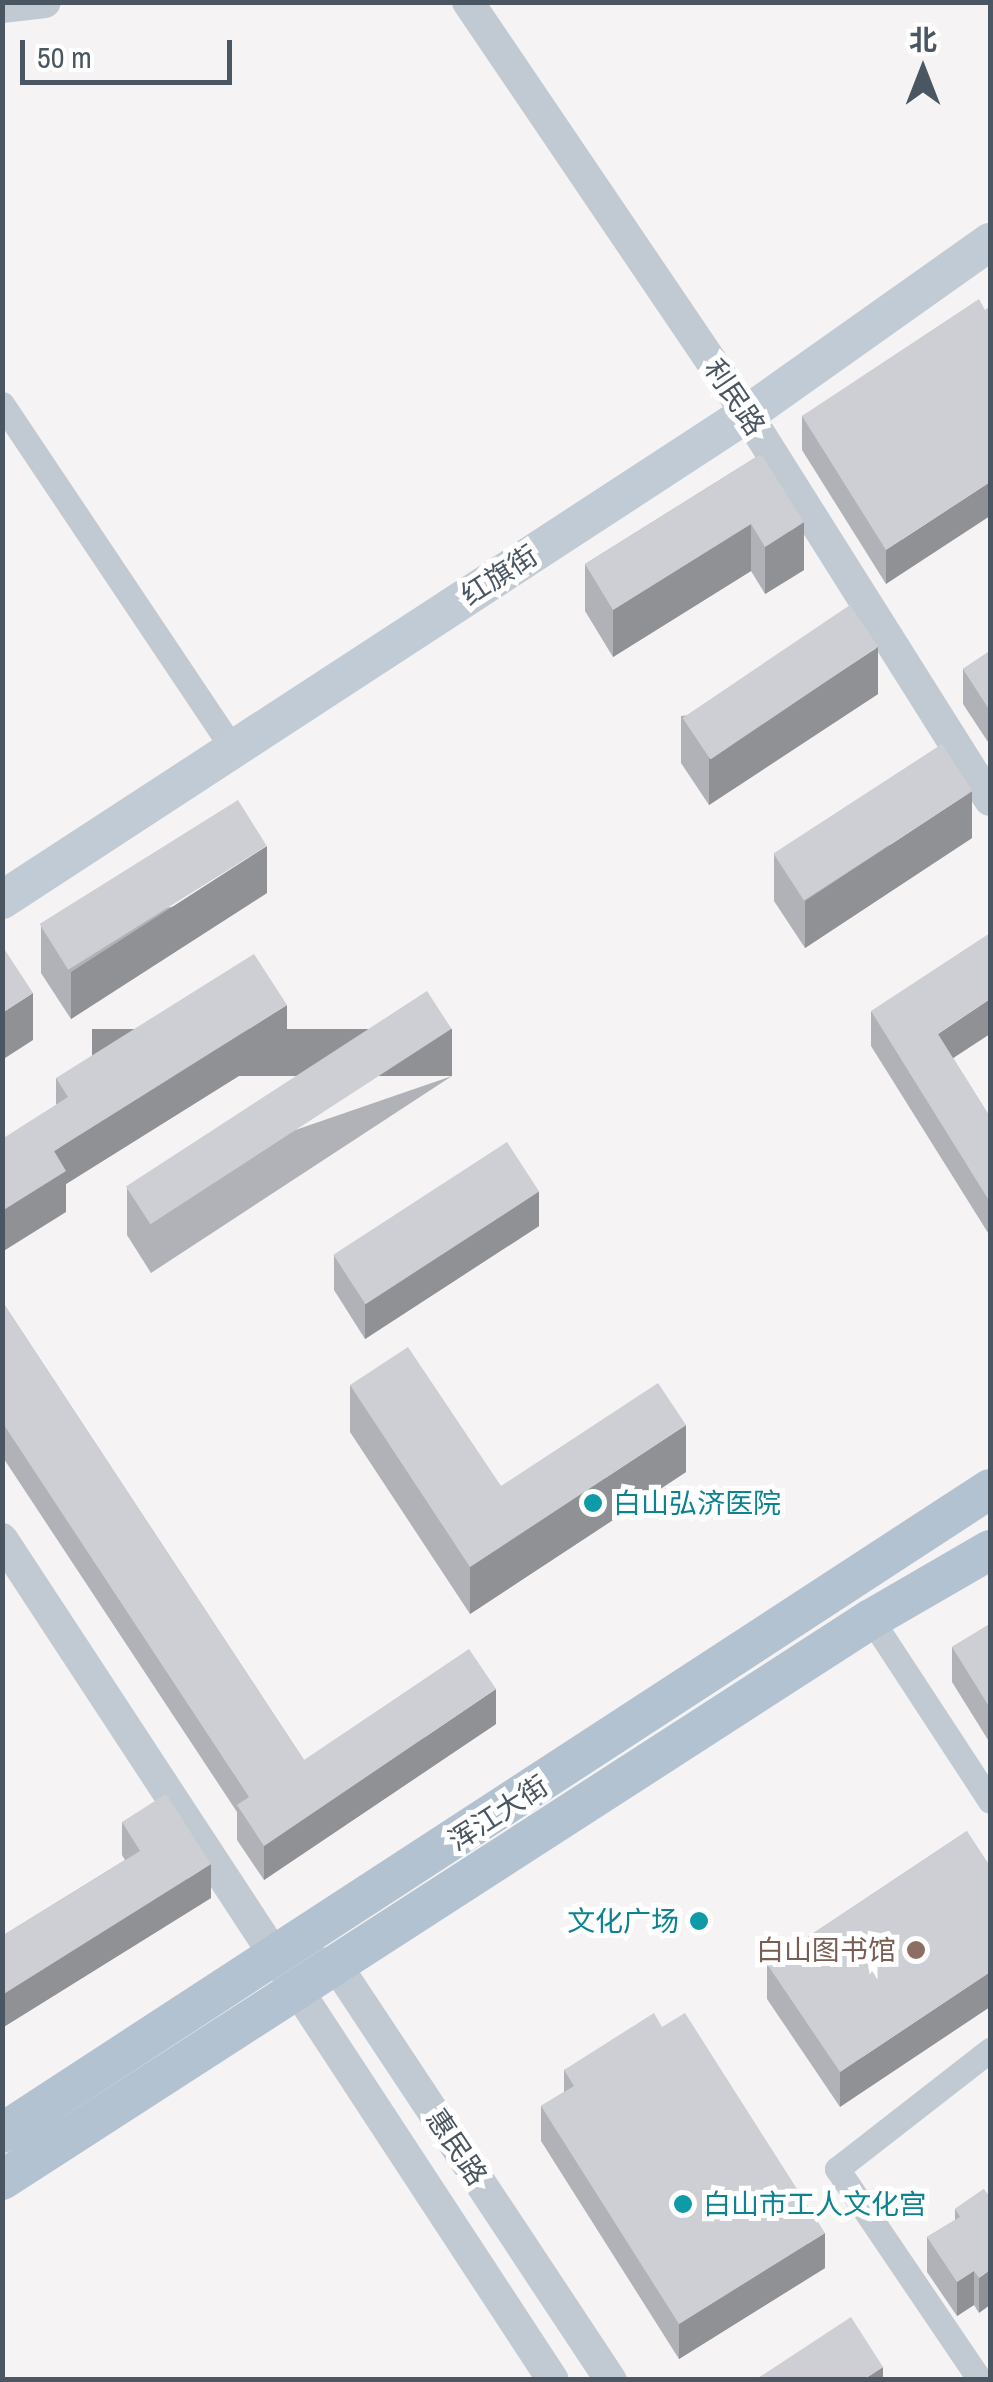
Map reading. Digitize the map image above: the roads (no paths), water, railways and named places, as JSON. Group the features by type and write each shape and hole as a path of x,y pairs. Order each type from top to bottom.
{"main road":[{"name":"红旗街","path":"2,900 746,414 990,242"},
{"name":"浑江大街","path":"2,2180 288,1974 990,1489"},
{"name":"浑江大街","path":"2,2133 288,1974 336,1964 870,1619 990,1550"}],"street":[{"path":"2,7 45,2"},
{"name":"利民路","path":"468,2 746,414 990,800"},
{"path":"2,404 233,749"},
{"name":"惠民路","path":"2,1538 553,2380"},
{"path":"870,1619 990,1801"},
{"name":"惠民路","path":"336,1964 611,2380"},
{"path":"980,2380 837,2169 990,2050"}],"place":[{"name":"白山弘济医院","path":"593,1503"},
{"name":"文化广场","path":"699,1921"},
{"name":"白山图书馆","path":"916,1950"},
{"name":"白山市工人文化宫","path":"683,2204"}]}
